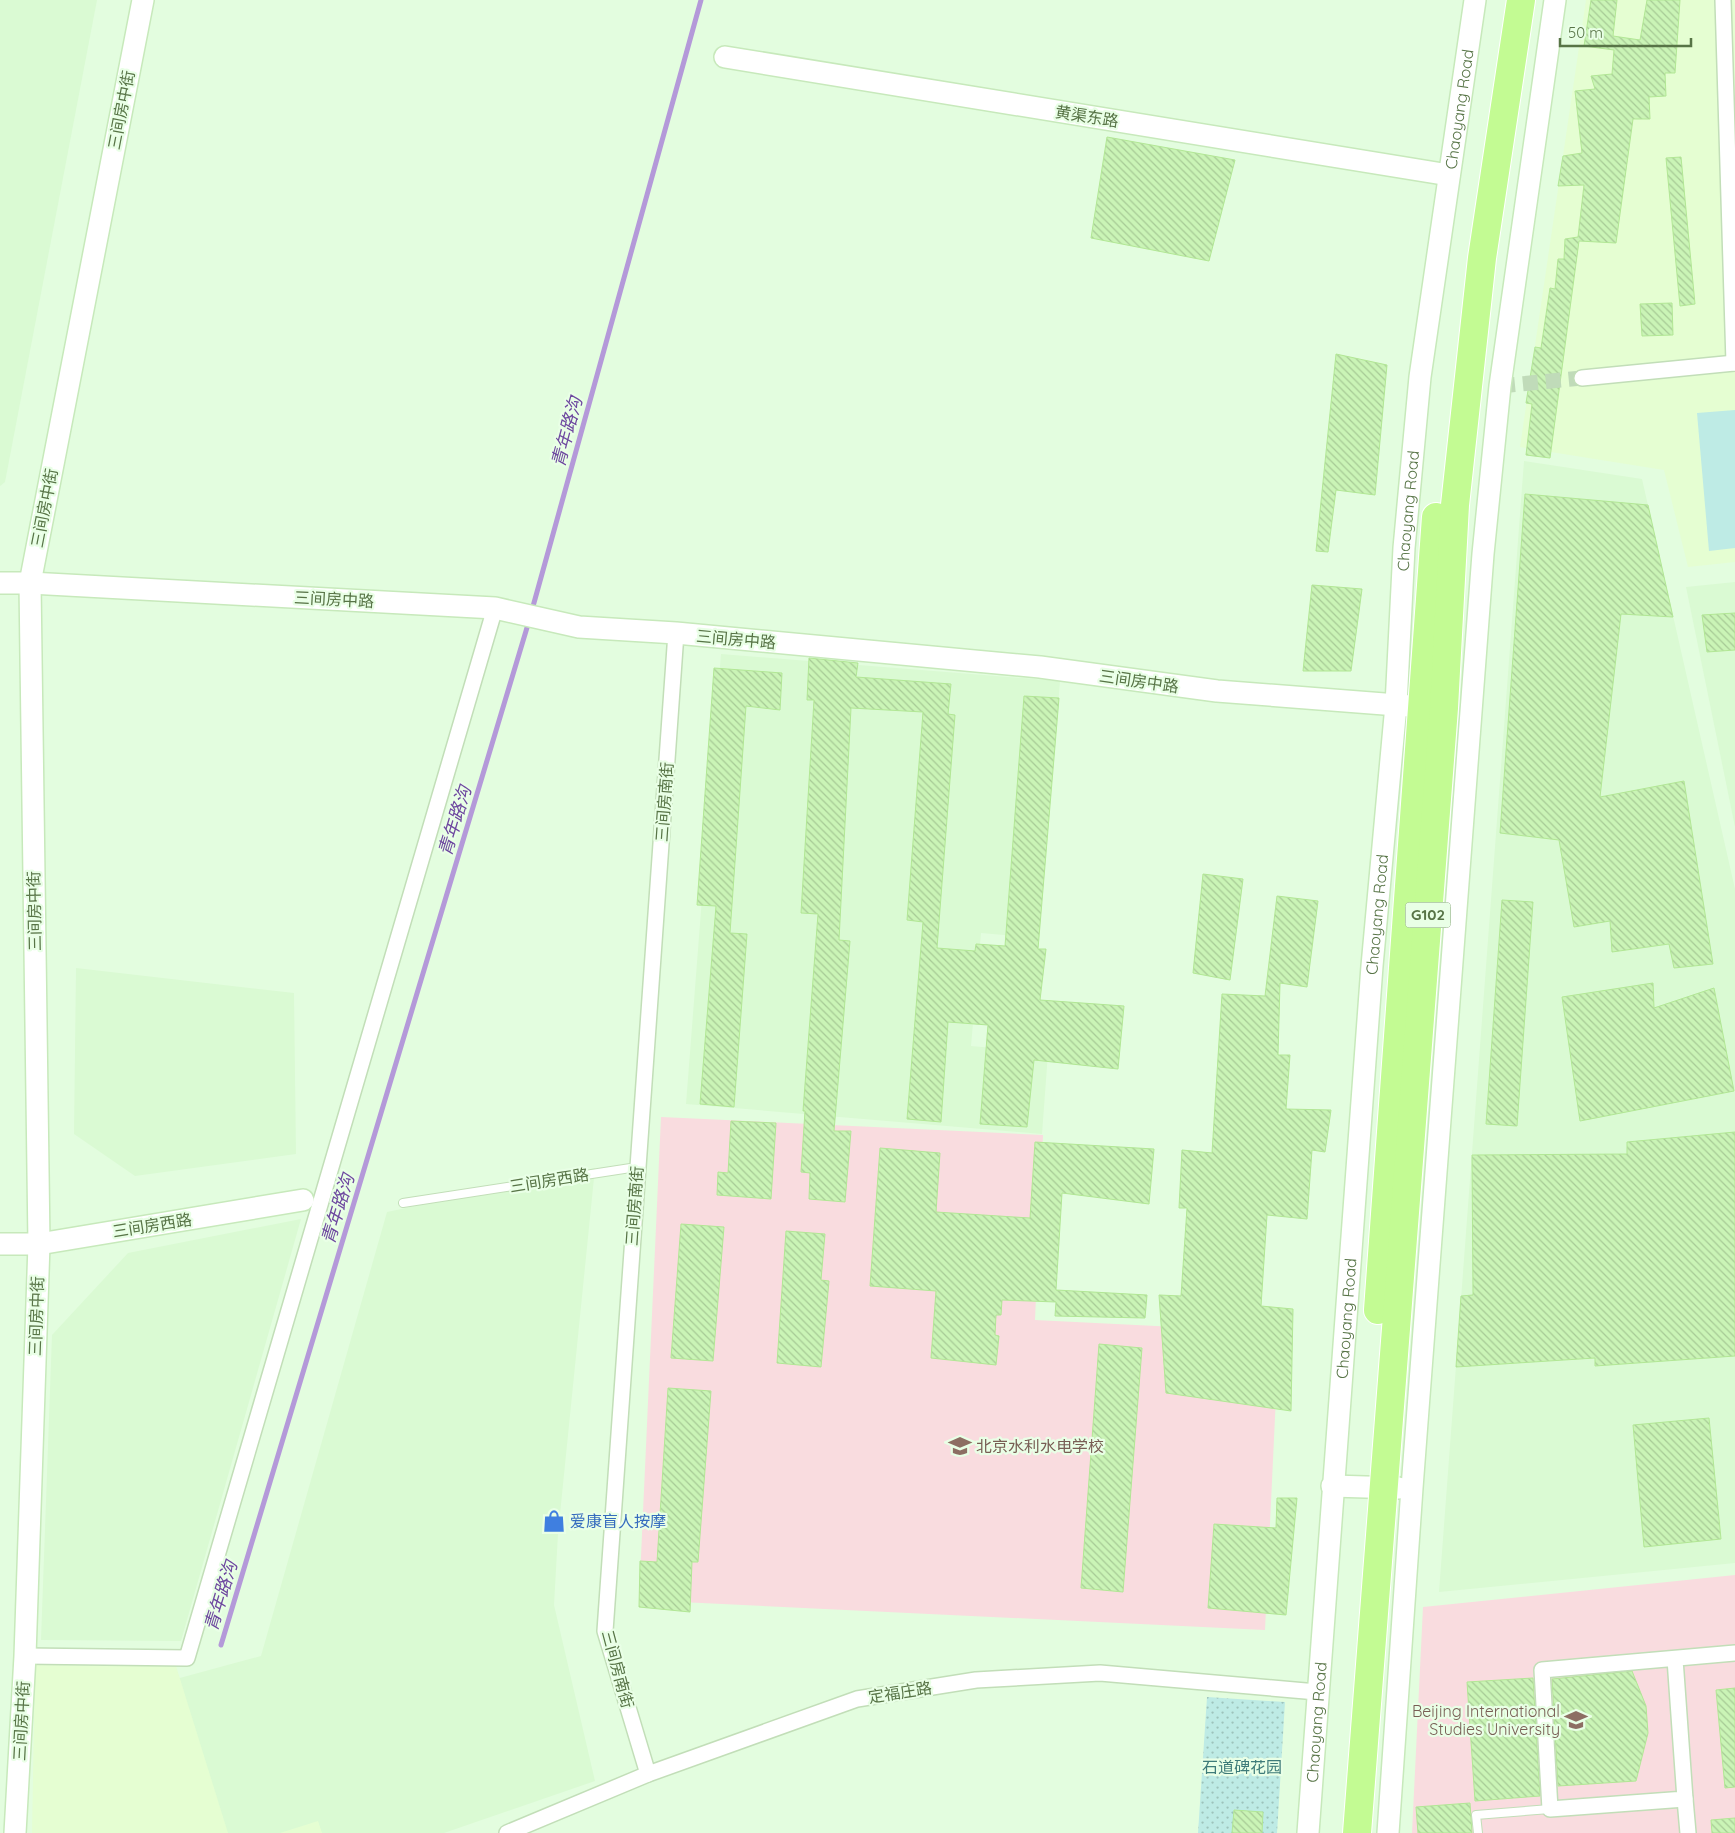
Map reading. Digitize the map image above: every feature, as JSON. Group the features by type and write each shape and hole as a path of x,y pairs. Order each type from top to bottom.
{"highway":[{"name":"Chaoyang Road","path":"1357,1833 1374,1487 1420,707 1437,504 1464,255 1502,0"},
{"name":"Chaoyang Road","path":"1420,707 1455,505 1482,258 1521,0"},
{"name":"Chaoyang Road","path":"1339,1833 1374,1487"}],"street":[{"name":"三间房中街","path":"15,1833 25,1656 39,1244 30,583 143,0"},
{"name":"Chaoyang Road","path":"1308,1833 1332,1486 1372,966 1420,707 1404,548 1419,387 1475,0"},
{"path":"1388,1833 1412,1488 1483,554 1500,386 1556,0"},
{"path":"1582,378 1734,363 1723,0"},
{"name":"黄渠东路","path":"725,57 1449,175"},
{"name":"三间房中路","path":"0,583 30,583 500,609 562,625 676,633 1040,667 1217,691 1420,707 1472,709"},
{"path":"25,1656 187,1658 500,609"},
{"name":"三间房南街","path":"648,1774 605,1631 676,633"},
{"name":"三间房西路","path":"0,1244 39,1244 303,1200"},
{"path":"1332,1486 1412,1488"},
{"path":"1685,1799 1550,1809 1542,1670 1735,1653"},
{"path":"1675,1659 1688,1833"},
{"name":"定福庄路","path":"507,1833 648,1774 857,1699 976,1680 1100,1674 1318,1692"}],"lane":[{"name":"三间房西路","path":"403,1203 637,1167"},
{"path":"1478,1833 1476,1815 1550,1809"}],"shaded area":[{"path":"0,0 97,0 5,482 0,486"},
{"path":"1586,0 1735,0 1735,562 1688,567 1664,470 1520,447"},
{"path":"1524,461 1642,479 1735,889 1735,1563 1439,1592"},
{"path":"1735,582 1735,827 1686,587"},
{"path":"721,654 1060,681 1039,938 981,933 971,1046 1048,1053 1042,1134 686,1104"},
{"path":"76,968 294,993 296,1154 135,1176 74,1134"},
{"name":"北京水利水电学校","path":"661,1117 1043,1135 1035,1320 1279,1332 1265,1630 639,1600"},
{"path":"595,1168 558,1534 554,1605 595,1781 444,1833 198,1833 154,1685 261,1656 387,1212"},
{"path":"301,1219 181,1641 41,1640 52,1335 128,1253"},
{"name":"Beijing International Studies University","path":"1735,1575 1735,1833 1412,1833 1423,1607"},
{"path":"35,1665 176,1666 228,1833 32,1833"},
{"path":"318,1821 322,1833 280,1833"}],"green space":[{"path":"1735,410 1735,548 1709,551 1697,413"},
{"name":"石道碑花园","path":"1207,1697 1285,1702 1277,1833 1198,1833"}],"building":[{"path":"1591,0 1617,0 1613,36 1640,40 1647,0 1680,0 1675,73 1665,73 1666,96 1649,97 1650,119 1633,119 1616,243 1579,241 1550,458 1526,455 1532,404 1526,403 1535,347 1541,348 1550,288 1555,289 1558,259 1564,259 1565,239 1578,237 1584,185 1558,186 1563,156 1582,153 1575,91 1595,89 1591,76 1612,74 1614,50 1584,46"},
{"path":"1107,137 1235,160 1209,261 1091,238"},
{"path":"1681,157 1695,304 1680,306 1666,158"},
{"path":"1672,303 1673,335 1642,336 1640,304"},
{"path":"1336,354 1387,365 1375,495 1336,490 1328,552 1316,551"},
{"path":"1525,494 1648,505 1673,617 1621,614 1600,797 1684,781 1713,964 1674,968 1669,944 1612,952 1610,921 1574,927 1559,840 1500,833"},
{"path":"1312,585 1362,589 1351,671 1303,671"},
{"path":"1735,613 1735,650 1707,652 1702,615"},
{"path":"809,658 858,663 856,677 951,684 948,714 955,715 937,948 975,951 976,944 1005,946 1024,696 1059,698 1038,949 1046,949 1040,1000 1124,1006 1118,1069 1034,1060 1027,1127 980,1124 988,1025 948,1022 941,1122 907,1119 923,922 907,920 923,712 851,708 839,940 850,941 834,1131 851,1131 845,1202 809,1199 810,1173 801,1172 805,1111 803,1111 818,914 801,913 814,700 807,700"},
{"path":"714,668 782,673 780,710 746,706 730,933 747,934 734,1107 700,1104 716,906 697,905"},
{"path":"1203,874 1243,879 1230,980 1193,973"},
{"path":"1277,896 1318,901 1307,987 1280,983 1278,1055 1290,1055 1286,1109 1331,1110 1325,1152 1312,1150 1307,1219 1267,1215 1261,1306 1293,1309 1291,1411 1166,1393 1159,1295 1181,1296 1187,1208 1179,1208 1182,1150 1212,1153 1222,994 1265,996"},
{"path":"1502,900 1533,902 1517,1126 1486,1124"},
{"path":"1653,983 1654,1008 1714,988 1734,1091 1580,1121 1562,997"},
{"path":"731,1121 776,1123 771,1199 717,1195 718,1172 728,1173"},
{"path":"1735,1132 1735,1356 1595,1366 1595,1358 1456,1367 1461,1296 1473,1295 1472,1155 1627,1154 1627,1142"},
{"path":"1035,1142 1154,1149 1149,1204 1062,1193 1056,1290 1147,1295 1145,1318 1055,1316 1056,1302 1002,1300 1001,1315 996,1315 995,1335 999,1336 996,1365 931,1358 936,1291 870,1286 880,1148 940,1153 936,1212 1030,1218"},
{"path":"681,1224 724,1227 713,1361 671,1358"},
{"path":"786,1231 825,1234 821,1280 829,1281 821,1367 777,1363"},
{"path":"1099,1344 1142,1348 1123,1592 1081,1588"},
{"path":"668,1388 711,1391 698,1562 692,1562 690,1612 639,1607 640,1561 657,1562"},
{"path":"1709,1418 1721,1539 1644,1547 1633,1425"},
{"path":"1277,1498 1297,1498 1286,1615 1208,1608 1214,1524 1276,1528"},
{"path":"1632,1671 1646,1706 1648,1733 1636,1781 1558,1786 1552,1679"},
{"path":"1533,1678 1540,1796 1475,1801 1467,1682"},
{"path":"1735,1688 1735,1787 1725,1788 1716,1690"},
{"path":"1470,1803 1472,1833 1418,1833 1416,1807"},
{"path":"1234,1810 1263,1812 1262,1833 1232,1833"},
{"path":"1735,1818 1735,1833 1712,1833 1711,1820"}],"waterway":[{"name":"青年路沟","path":"532,610 701,0"},
{"name":"青年路沟","path":"221,1645 529,621"}],"tunnel":[{"path":"1500,386 1582,378"}],"place":[{"name":"北京水利水电学校","path":"960,1446"},
{"name":"爱康盲人按摩","path":"554,1521"},
{"name":"Beijing International Studies University","path":"1576,1720"}]}
